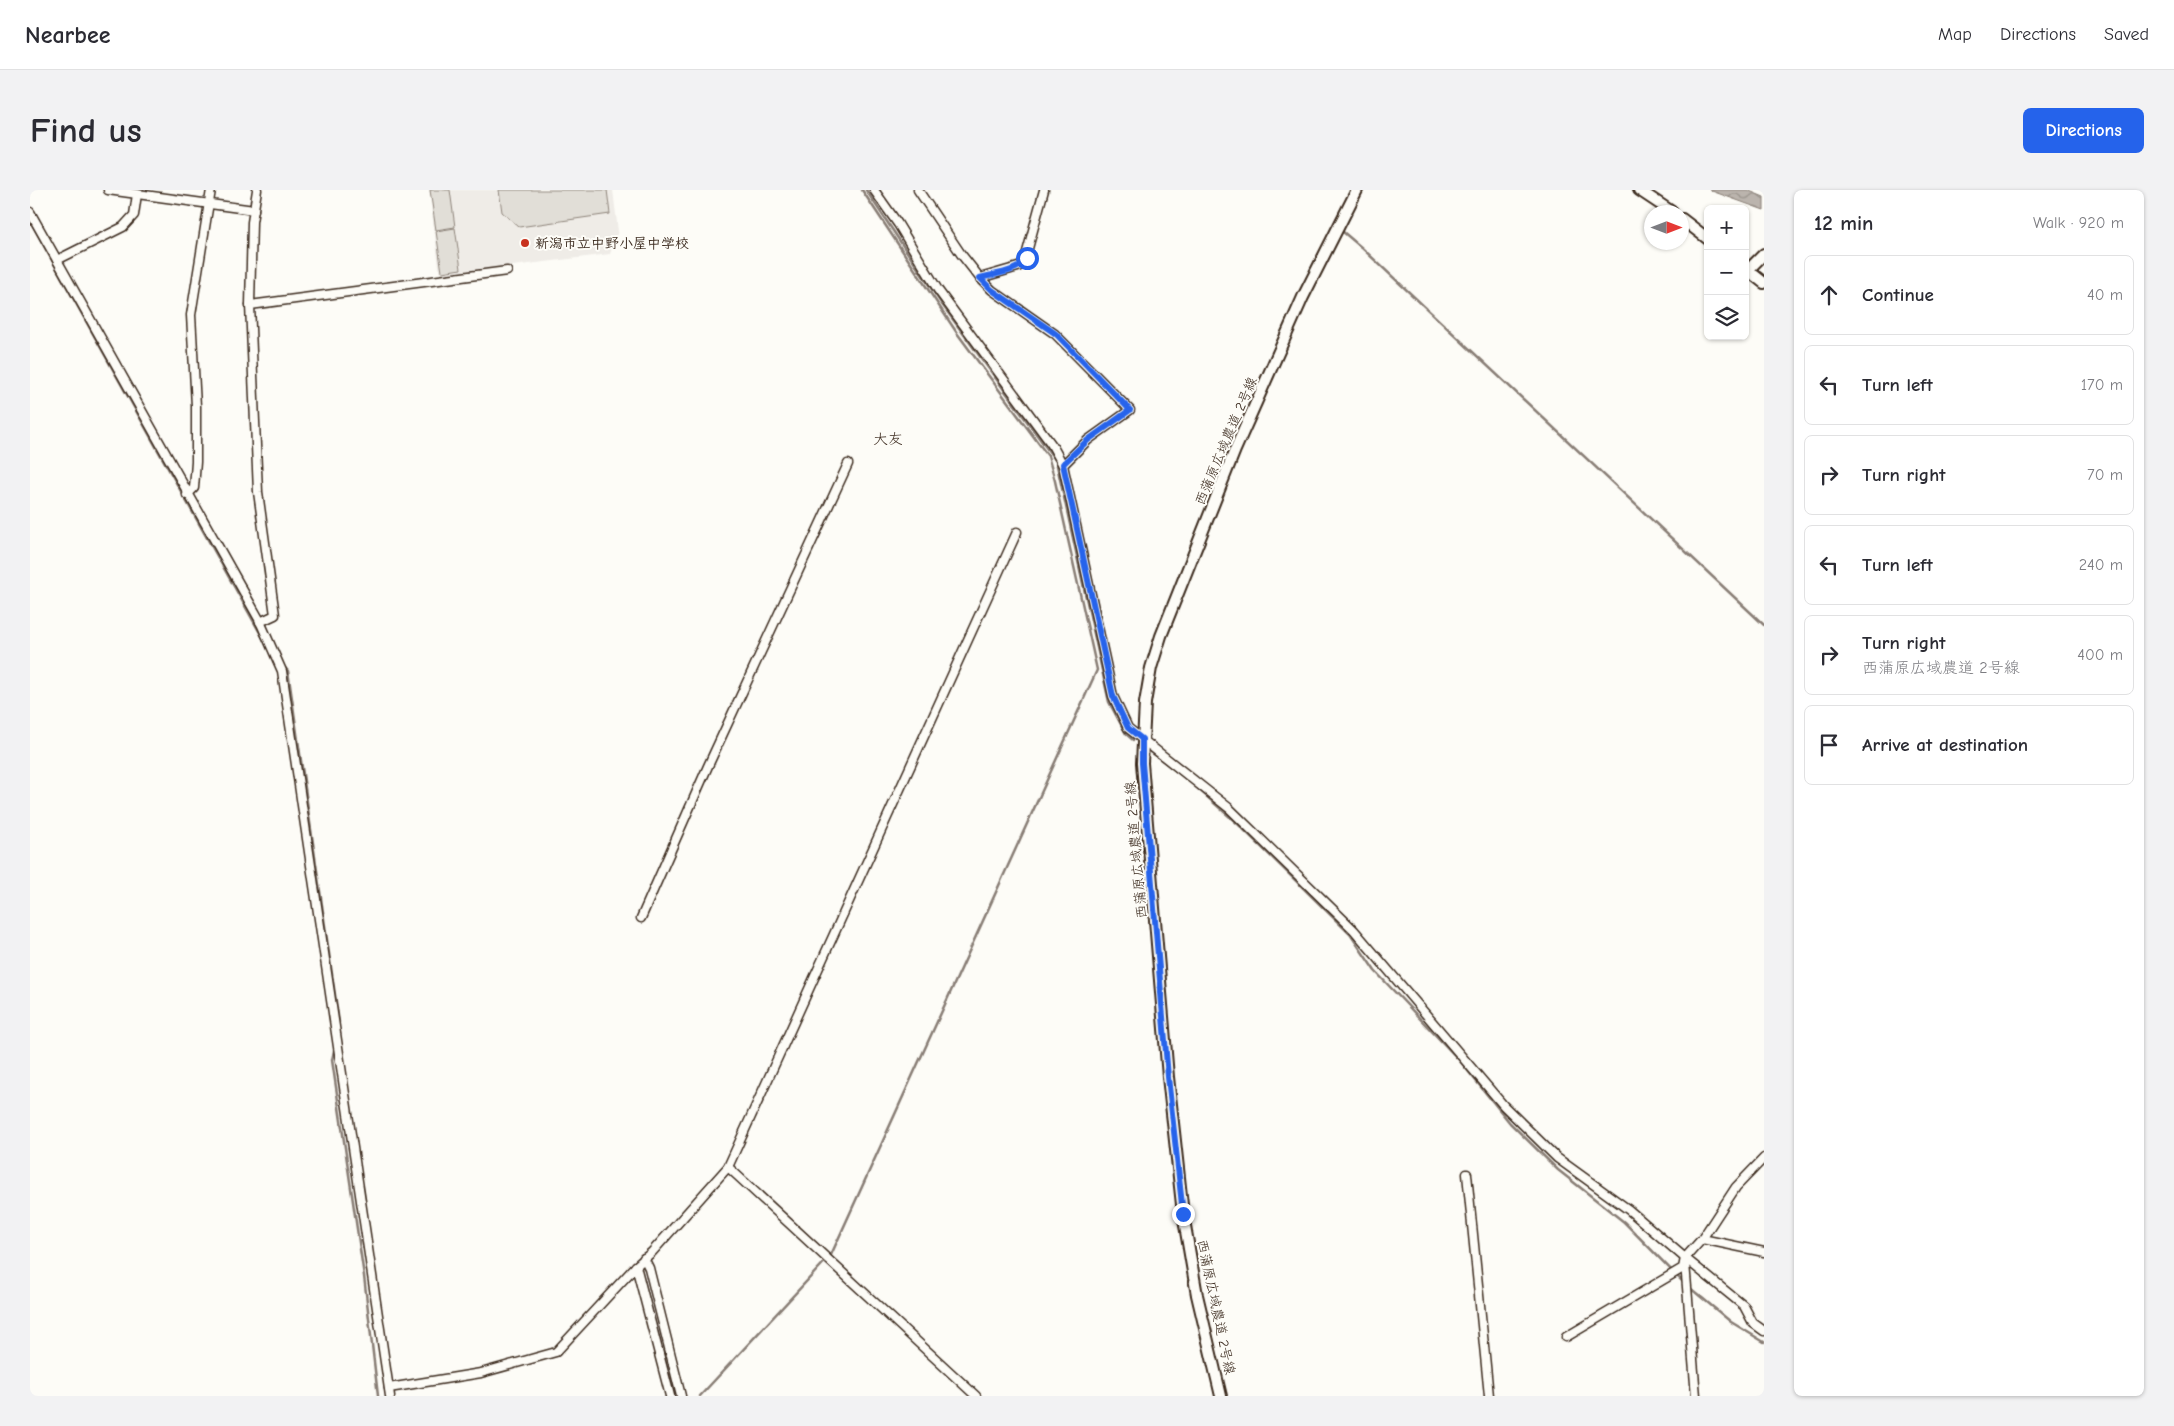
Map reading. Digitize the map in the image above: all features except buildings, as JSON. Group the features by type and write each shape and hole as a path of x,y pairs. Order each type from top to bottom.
{"street":[{"path":"108,190 254,210"},
{"path":"187,495 194,488 196,462 196,406 191,314 210,190"},
{"path":"257,190 252,222 250,305 258,492 275,615 260,622"},
{"path":"874,190 898,224 938,290 1052,445 1063,464 1113,696 1128,728 1229,808 1354,930 1504,1106 1558,1158 1629,1210 1744,1306 1753,1323 1764,1331"},
{"path":"918,190 961,254 980,278 992,290 1056,334 1130,410 1088,440 1063,464"},
{"path":"980,278 1018,267 1024,263 1044,190"},
{"name":"西蒲原広域農道 2号線","path":"1221,1396 1197,1294 1183,1214 1168,1077 1142,763 1142,739 1151,668 1161,636 1242,433 1303,296 1357,190"},
{"path":"1639,190 1662,205"},
{"path":"57,260 123,227 134,215 137,194"},
{"path":"30,212 187,495 260,622 282,672 390,1392 481,1373 556,1352 728,1167 1017,532"},
{"path":"1689,224 1704,236"},
{"path":"1749,267 1764,254"},
{"path":"250,305 506,271"},
{"path":"1749,271 1764,283"},
{"path":"641,918 712,756 848,464"},
{"path":"1566,1337 1683,1268 1685,1258 1702,1239 1736,1187 1764,1158"},
{"path":"728,1167 976,1396"},
{"path":"1467,1174 1489,1396"},
{"path":"1702,1239 1764,1252"},
{"path":"644,1258 649,1268 681,1396"},
{"path":"1685,1258 1696,1396"},
{"path":"636,1266 670,1396"}],"shaded area":[{"name":"新潟市立中野小屋中学校","path":"429,190 613,190 618,231 610,254 440,275"},
{"path":"430,190 450,190 455,227 436,230"},
{"path":"499,190 607,190 610,214 519,227 502,212"},
{"path":"455,228 461,269 442,272 436,231"}],"water":[{"path":"1709,190 1747,190 1764,197 1764,210"}],"waterway":[{"path":"700,1396 831,1255 1097,670 1048,456 957,333 862,190"},
{"path":"866,190 941,303 1056,461 1109,702 1126,734 1133,740"},
{"path":"30,221 269,649"},
{"path":"1342,231 1764,625"},
{"path":"282,665 288,671 339,1022 338,1028"},
{"path":"1147,749 1184,777"},
{"path":"1188,780 1239,825 1350,934 1375,971 1459,1060 1510,1123 1558,1170 1624,1222 1685,1284"},
{"path":"335,1046 332,1060 364,1276 378,1396"},
{"path":"1689,1287 1731,1322 1764,1342"}],"place":[{"name":"新潟市立中野小屋中学校","path":"525,243"}],"district":[{"name":"大友","path":"888,439"}],"route":[{"path":"1027,258 1018,267 980,278 992,290 1056,334 1130,410 1088,440 1063,464 1113,696 1116,706 1128,728 1142,739 1142,763 1168,1077 1183,1214"}]}
